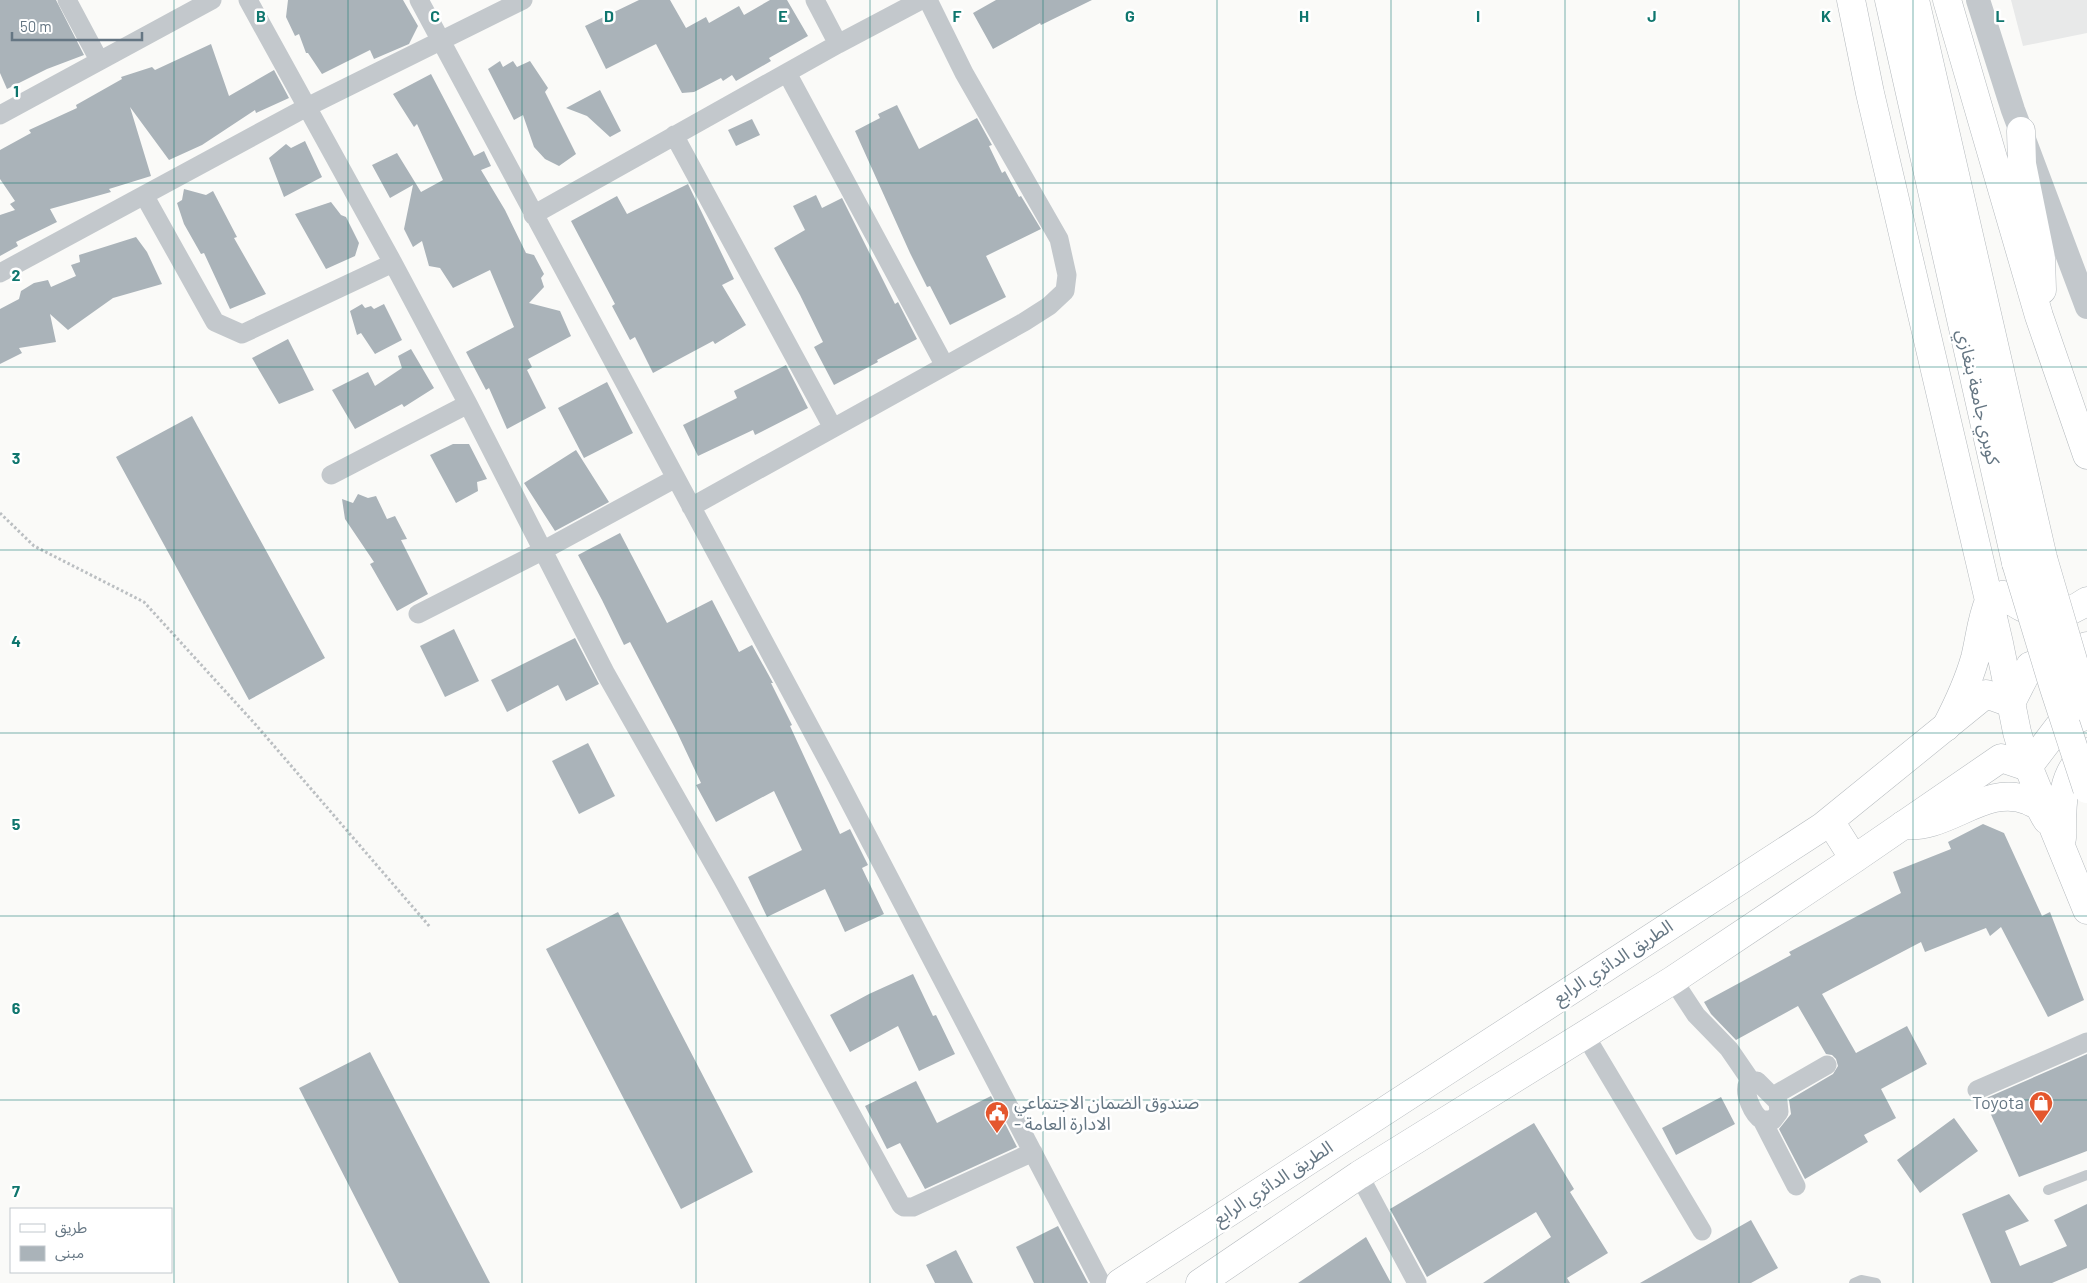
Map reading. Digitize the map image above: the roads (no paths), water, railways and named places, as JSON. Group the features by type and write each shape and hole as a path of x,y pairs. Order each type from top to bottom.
{"main road":[{"path":"1851,0 1870,93 1989,601 2017,732 2028,767 2087,910"},
{"name":"كوبري جامعة بنغازي","path":"1889,0 2016,563 2087,789"},
{"name":"كوبري جامعة بنغازي","path":"1915,0 2044,558 2087,708"},
{"path":"1947,0 2039,316 2087,455"},
{"path":"2021,131 2024,180 2041,258 2042,281 2039,316"},
{"path":"1946,727 1964,693 1975,656 1982,617 1989,601 2003,595 2029,612 2044,615 2074,610 2087,601"},
{"path":"2011,703 2030,666 2087,646"},
{"name":"الطريق الدائري الرابع","path":"1120,1283 1830,821 1986,694 2011,703"},
{"path":"2028,767 2060,725 2087,715"},
{"path":"2062,848 2062,798 2071,771 2079,758 2087,752"},
{"path":"1200,1283 1359,1175 1673,980 1854,860 2001,758 2028,767"},
{"path":"1903,826 1923,826 1979,803 2002,796 2020,797 2039,805 2062,848"},
{"path":"1830,821 1854,860"}],"street":[{"path":"67,0 99,60"},
{"path":"0,114 212,0"},
{"path":"248,0 393,263 468,404 606,674 725,884 901,1204 904,1207 913,1207 1033,1152"},
{"path":"419,0 834,772 1101,1283"},
{"path":"0,273 306,107 442,42 524,0"},
{"path":"815,0 838,44"},
{"path":"533,215 838,44 921,0"},
{"path":"691,507 1049,306 1065,291 1067,275 1059,239 964,73 928,0"},
{"path":"1978,0 1994,56 2087,307"},
{"path":"787,73 945,366"},
{"path":"674,135 833,428"},
{"path":"144,195 216,322 242,334 393,263"},
{"path":"331,476 468,404"},
{"path":"418,614 542,551 676,478"},
{"path":"1673,980 1696,1015 1729,1048 1751,1080 1757,1081 1778,1102 1779,1112 1773,1120 1762,1120"},
{"path":"1585,1035 1702,1231"},
{"path":"1977,1090 2087,1042"},
{"path":"1773,1096 1827,1065"},
{"path":"1751,1080 1746,1090 1754,1114 1762,1120 1796,1186"},
{"path":"1359,1175 1417,1283"}],"lane":[{"path":"2048,1190 2087,1175"},
{"path":"1854,1283 1861,1280 1876,1283"}],"place":[{"name":"Toyota","path":"2041,1124"},
{"name":"صندوق الضمان الاجتماعي - الادارة العامة","path":"997,1134"}]}
